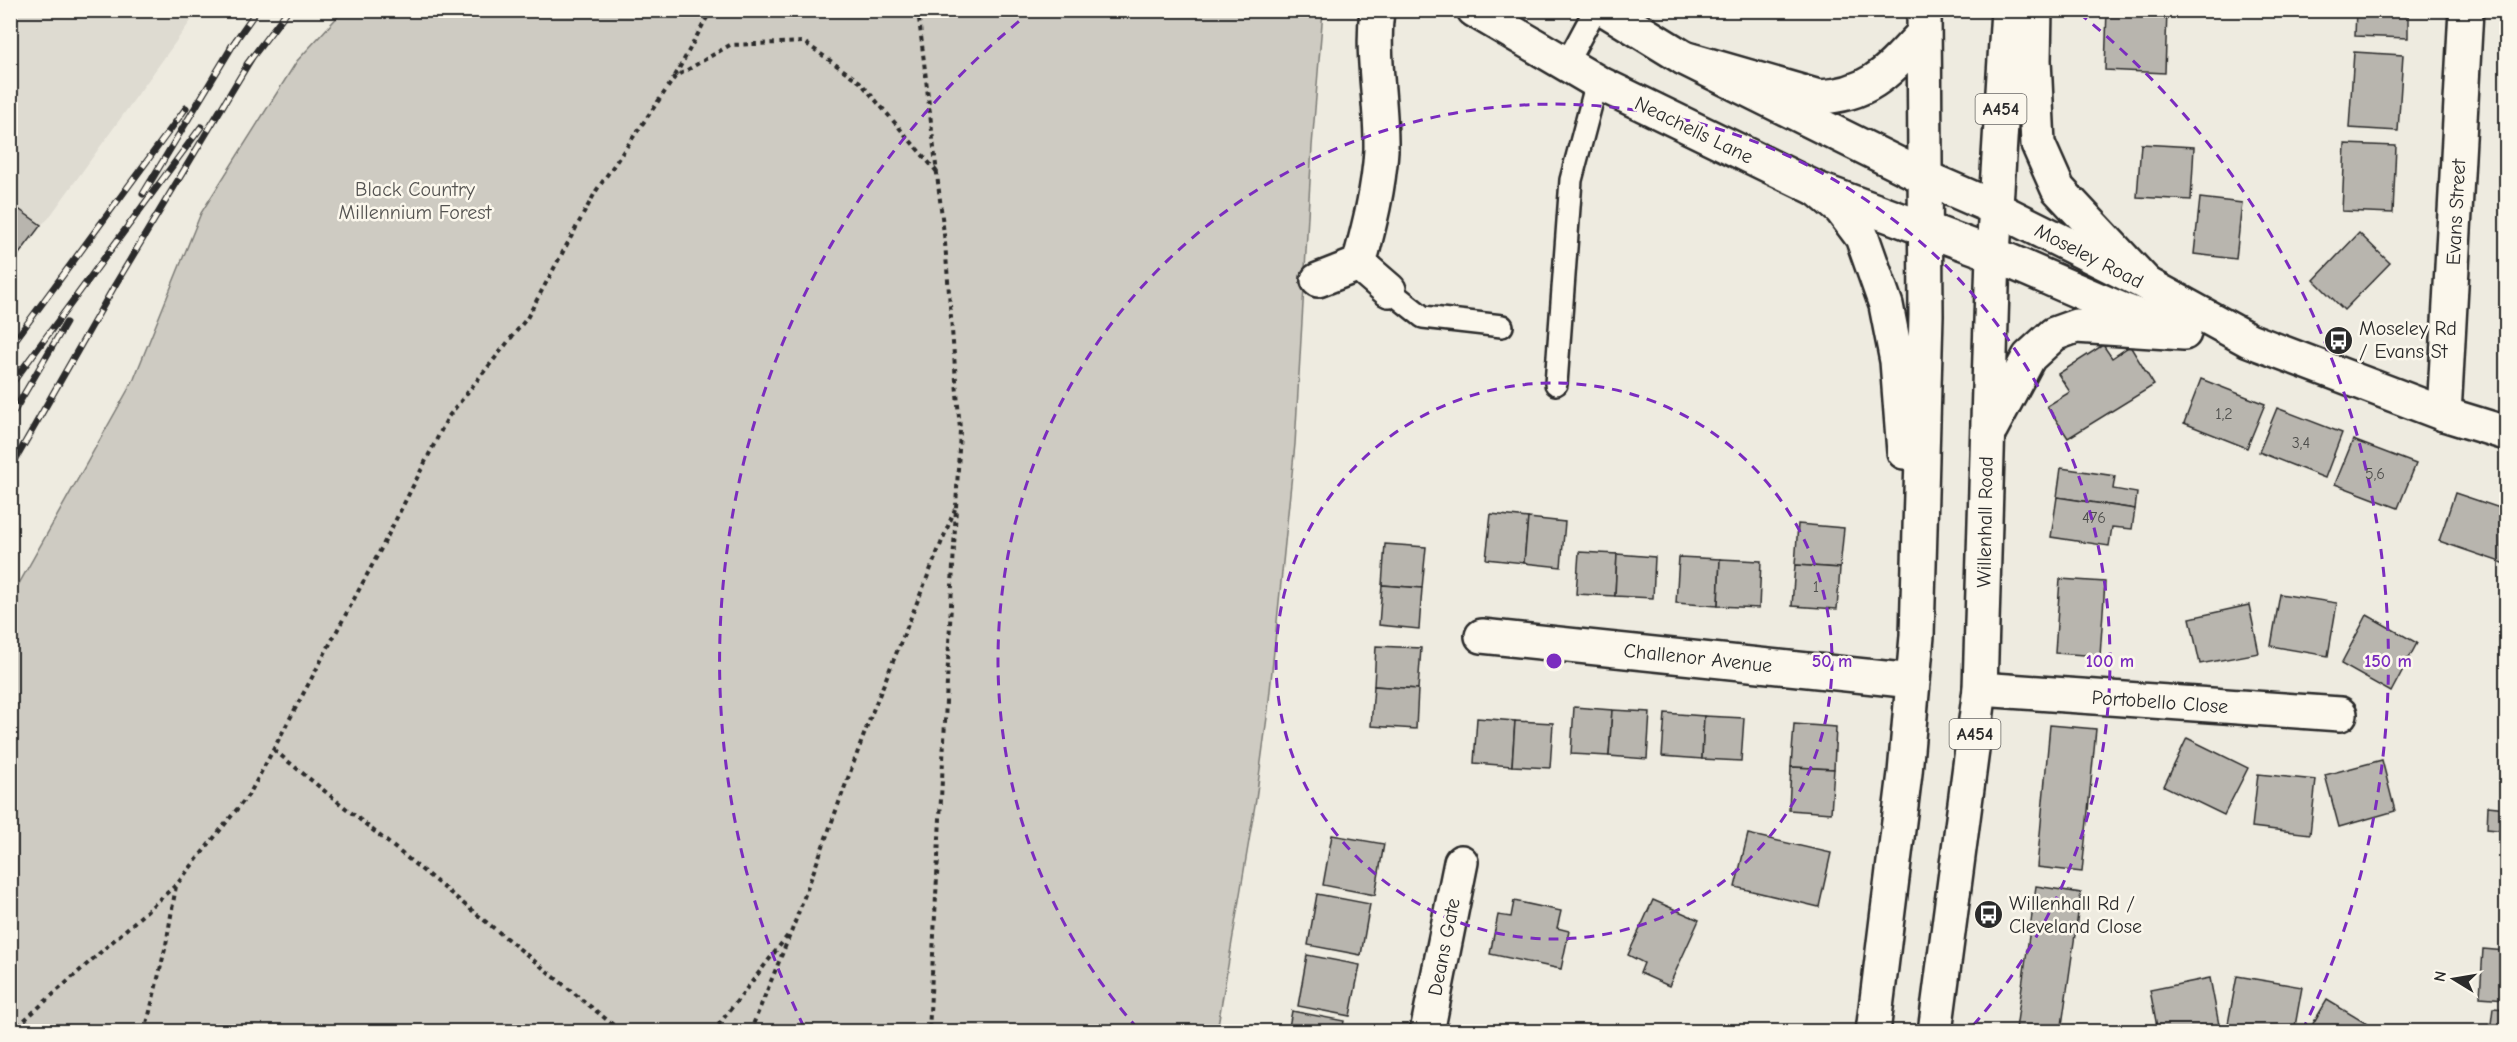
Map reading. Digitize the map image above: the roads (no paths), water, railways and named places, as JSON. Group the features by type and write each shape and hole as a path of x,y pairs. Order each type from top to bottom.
{"main road":[{"path":"1359,264 1376,189 1381,150 1375,32 1377,10"},
{"name":"Neachells Lane","path":"1474,10 1598,82 1818,189 1924,227"},
{"path":"1606,10 1684,58 1926,178"},
{"name":"Willenhall Road","path":"1935,1032 1980,689 1993,254 2008,10"},
{"path":"2035,10 2034,60 2038,144 2058,189 2147,284"},
{"name":"Evans Street","path":"2444,414 2466,10"},
{"path":"1684,58 1819,97 1841,96 1879,80 1924,22"},
{"path":"1873,1032 1901,807 1917,636 1926,315 1924,22"},
{"name":"Moseley Road","path":"1926,178 1995,208 2147,284 2249,340 2444,414 2506,433"},
{"path":"1818,189 1841,208 1862,237 1886,305 1897,361 1917,636"},
{"name":"Moseley Road","path":"1924,227 2122,310 2184,333 2249,340"},
{"path":"1318,280 1359,264"},
{"path":"1359,264 1389,290"},
{"path":"1987,435 2029,357 2054,334 2076,326 2184,333"},
{"name":"Challenor Avenue","path":"1482,636 1913,681"},
{"name":"Portobello Close","path":"1980,689 2340,714"},
{"name":"Deans Gate","path":"1427,1032 1461,862"}],"lane":[{"path":"1566,64 1595,10"},
{"path":"1556,384 1571,180 1598,82"},
{"path":"1389,290 1423,317 1502,326"}],"railway":[{"path":"231,47 257,10"},
{"path":"247,64 288,10"},
{"path":"143,194 236,40"},
{"path":"10,469 115,285 251,59"},
{"path":"10,347 186,108"},
{"path":"10,386 201,127"},
{"path":"10,418 66,323"}],"place":[{"name":"Moseley Rd / Evans St","path":"2338,340"},
{"name":"Willenhall Rd / Cleveland Close","path":"1988,914"}],"park label":[{"name":"Black Country Millennium Forest","path":"415,200"}]}
